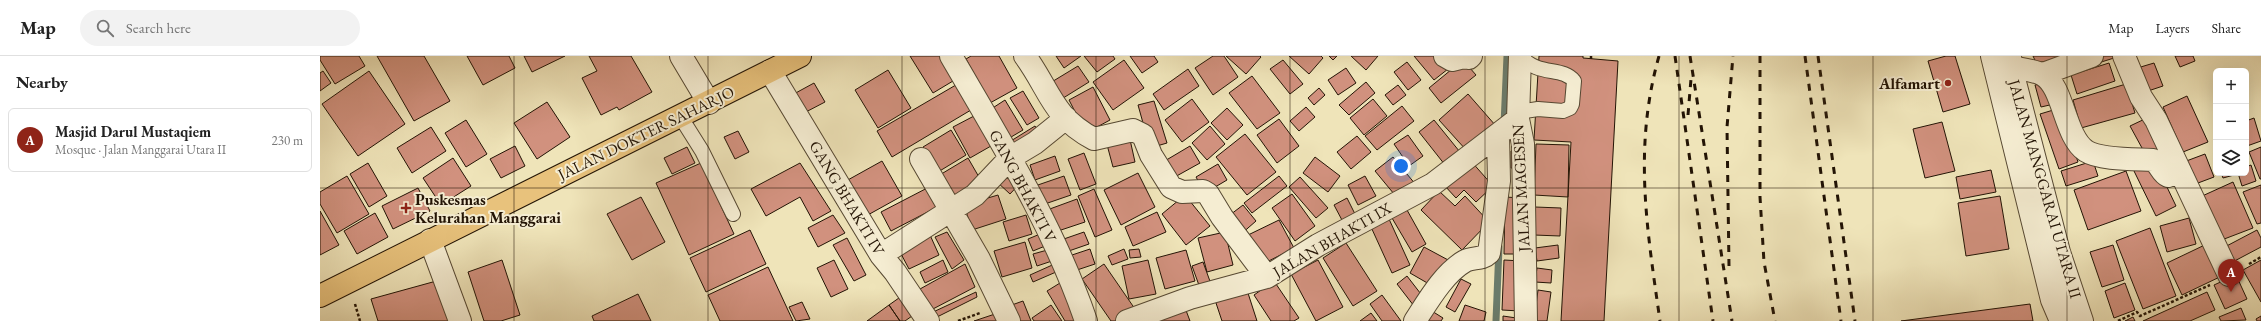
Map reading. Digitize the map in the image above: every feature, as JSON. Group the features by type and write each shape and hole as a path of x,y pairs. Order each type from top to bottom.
{"main road":[{"name":"JALAN DOKTER SAHARJO","path":"320,296 430,240 709,103 800,56"}],"street":[{"path":"682,56 709,103"},
{"name":"GANG BHAKTI V","path":"951,56 1031,194 1072,280 1086,321"},
{"path":"1025,56 1055,108 1081,132 1094,139 1133,130 1143,135 1151,155 1171,187 1182,192 1203,192 1208,194 1222,217 1267,277"},
{"path":"1445,56 1452,60 1470,57"},
{"name":"JALAN MAGESEN","path":"1520,56 1509,125 1523,144 1526,321"},
{"path":"1992,56 2052,300 2061,321"},
{"path":"2042,74 2092,56"},
{"path":"2124,56 2141,98 2156,120 2229,275"},
{"path":"2010,62 2042,74 2052,82 2077,141 2086,151 2096,155 2153,160 2157,162 2164,174 2168,176 2180,171"},
{"name":"JALAN MANGGARAI UTARA II","path":"2010,62 2060,252 2082,321"},
{"name":"GANG BHAKTI IV","path":"770,71 881,255 895,272 928,321"},
{"path":"881,255 952,211 983,188 1010,158 1035,143 1066,118"},
{"path":"1415,321 1455,269 1466,261 1486,256 1489,253 1499,181 1509,125"},
{"name":"JALAN BHAKTI IX","path":"1127,321 1190,298 1267,277 1318,245 1433,184 1509,125"},
{"path":"921,159 979,259 1009,321"},
{"path":"430,240 460,321"}],"lane":[{"path":"1509,125 1538,109 1563,111 1570,108 1572,104 1574,81 1564,73 1537,70 1527,64 1520,56"},
{"path":"680,116 702,151 733,214"}],"path":[{"path":"2118,321 2137,312 2140,316 2169,304 2229,275 2261,257"}],"building":[{"path":"320,56 359,56 365,66 335,84 320,60"},
{"path":"377,56 424,56 450,101 414,121"},
{"path":"467,56 509,56 515,68 483,85"},
{"path":"524,56 565,56 532,72"},
{"path":"589,56 631,56 652,92 619,110 617,107 601,115 582,78 597,71"},
{"path":"910,56 945,56 958,78 933,93"},
{"path":"971,56 999,56 1017,88 990,103 966,59"},
{"path":"1056,56 1081,56 1064,68"},
{"path":"1084,56 1113,56 1115,59 1097,72"},
{"path":"1130,56 1154,56 1158,62 1142,73"},
{"path":"1213,56 1224,56 1238,77 1213,95 1195,68"},
{"path":"1226,56 1260,56 1261,57 1246,74"},
{"path":"1289,56 1321,56 1323,58 1309,74"},
{"path":"1329,56 1337,56 1333,60"},
{"path":"1351,56 1378,56 1366,70"},
{"path":"1414,56 1438,56 1448,69 1434,80"},
{"path":"1539,56 1583,56 1583,58 1618,61 1604,321 1561,321 1571,142 1534,140"},
{"path":"1946,56 1955,56 1970,104 1943,112 1928,61"},
{"path":"2033,56 2062,56 2040,71"},
{"path":"2098,56 2114,56 2114,58 2095,64"},
{"path":"2175,56 2193,56 2195,61 2180,67"},
{"path":"1124,60 1144,88 1113,110 1093,82"},
{"path":"1283,60 1303,84 1290,94 1270,69"},
{"path":"1463,60 1476,75 1441,103 1429,88"},
{"path":"1407,62 1421,80 1408,90 1394,72"},
{"path":"2109,63 2115,81 2077,94 2071,75"},
{"path":"2154,63 2163,86 2142,93 2134,69"},
{"path":"1078,66 1089,82 1060,100 1050,83"},
{"path":"1346,68 1356,83 1338,95 1328,80"},
{"path":"1188,69 1199,86 1164,110 1153,94"},
{"path":"888,70 911,108 878,128 855,90"},
{"path":"323,71 331,83 320,91 320,73"},
{"path":"369,71 405,124 358,156 322,104"},
{"path":"1252,76 1280,113 1257,129 1229,93"},
{"path":"961,82 976,107 892,157 877,131"},
{"path":"1366,82 1375,93 1349,115 1339,105"},
{"path":"2048,82 2054,104 2041,107 2035,85"},
{"path":"814,83 825,102 802,114 792,95"},
{"path":"2126,84 2135,113 2081,128 2073,100"},
{"path":"1398,85 1406,95 1393,105 1385,95"},
{"path":"1093,87 1110,120 1086,133 1069,100"},
{"path":"1319,88 1325,95 1314,105 1308,98"},
{"path":"1023,91 1039,118 1027,125 1010,98"},
{"path":"1468,94 1496,126 1467,151 1439,120"},
{"path":"2187,96 2208,142 2183,152 2163,107"},
{"path":"1192,99 1209,122 1182,142 1165,120"},
{"path":"1373,99 1387,116 1364,135 1350,118"},
{"path":"1005,100 1023,130 1006,140 988,111"},
{"path":"1154,101 1167,143 1150,148 1138,105"},
{"path":"547,102 570,137 537,159 514,123"},
{"path":"1402,106 1414,121 1377,150 1365,136"},
{"path":"1306,107 1315,117 1299,131 1290,121"},
{"path":"1227,108 1243,125 1227,140 1211,123"},
{"path":"2060,108 2078,162 2059,169 2040,114"},
{"path":"974,116 991,146 970,158 953,127"},
{"path":"2149,117 2166,149 2148,159 2130,126"},
{"path":"2254,118 2261,141 2249,145 2249,140 2249,120"},
{"path":"1279,119 1299,146 1277,163 1257,135"},
{"path":"466,120 487,154 466,167 445,133"},
{"path":"1434,120 1464,157 1449,170 1419,132"},
{"path":"1942,122 1955,171 1925,178 1913,129"},
{"path":"1035,126 1041,136 1013,155 1006,144"},
{"path":"1210,126 1225,144 1207,160 1192,143"},
{"path":"431,127 446,151 412,173 397,148"},
{"path":"951,130 966,155 938,172 923,147"},
{"path":"738,131 749,152 735,159 724,137"},
{"path":"1245,134 1276,172 1247,195 1216,157"},
{"path":"1129,135 1135,162 1113,167 1106,141"},
{"path":"1408,135 1423,156 1409,166 1394,144"},
{"path":"1357,136 1371,152 1351,169 1337,152"},
{"path":"1536,144 1569,145 1568,197 1534,195"},
{"path":"515,146 525,166 501,178 490,159"},
{"path":"1190,146 1200,163 1173,178 1163,162"},
{"path":"687,147 695,163 672,174 664,158"},
{"path":"2261,147 2261,179 2260,179 2249,152"},
{"path":"1511,151 1519,151 1519,168 1511,168"},
{"path":"1084,153 1096,184 1080,190 1068,159"},
{"path":"2205,154 2214,177 2190,186 2181,163"},
{"path":"1055,156 1060,171 1035,180 1030,165"},
{"path":"1315,157 1340,176 1328,192 1303,173"},
{"path":"1393,157 1416,185 1399,200 1375,171"},
{"path":"453,158 471,186 441,205 423,178"},
{"path":"968,158 983,184 954,202 938,176"},
{"path":"1470,160 1493,186 1476,202 1464,190 1456,198 1444,185"},
{"path":"882,161 902,196 866,216 846,181"},
{"path":"2093,161 2098,176 2066,186 2061,171"},
{"path":"2155,162 2176,206 2156,216 2134,171"},
{"path":"368,163 387,196 369,207 350,174"},
{"path":"701,163 734,234 689,255 656,183"},
{"path":"800,163 831,211 813,221 800,197 766,216 751,189"},
{"path":"1218,164 1227,180 1205,193 1196,177"},
{"path":"2251,165 2256,181 2242,186 2239,176 2249,176 2249,166"},
{"path":"1008,167 1023,180 1010,194 996,181"},
{"path":"1991,170 1996,192 1960,199 1956,177"},
{"path":"2126,171 2141,211 2088,230 2074,190"},
{"path":"1138,173 1155,207 1121,225 1104,190"},
{"path":"347,176 369,214 337,233 320,204 320,192"},
{"path":"1064,176 1071,195 1039,206 1032,187"},
{"path":"1279,176 1287,186 1252,213 1244,203"},
{"path":"1365,176 1376,196 1358,205 1348,185"},
{"path":"1300,177 1328,208 1316,218 1289,187"},
{"path":"2233,182 2253,228 2219,241 2200,197"},
{"path":"933,185 943,204 891,231 881,212"},
{"path":"2261,185 2261,223 2257,224 2243,192"},
{"name":"Puskesmas Kelurahan Manggarai","path":"418,188 430,211 393,229 382,206"},
{"path":"1094,189 1112,230 1095,237 1078,196"},
{"path":"1439,191 1455,206 1465,196 1489,222 1462,250 1421,210"},
{"path":"1292,194 1315,226 1295,241 1272,208"},
{"path":"998,195 1006,219 972,230 964,205"},
{"path":"1185,195 1210,226 1186,245 1162,214"},
{"path":"2000,196 2009,249 1966,256 1958,203"},
{"path":"641,197 665,242 632,260 607,214"},
{"path":"1505,197 1522,198 1521,254 1504,254"},
{"path":"1347,198 1356,216 1343,222 1334,205"},
{"path":"1077,199 1085,222 1055,232 1047,210"},
{"path":"1243,205 1256,221 1240,235 1226,218"},
{"path":"1535,207 1561,208 1560,236 1534,235"},
{"path":"1407,210 1426,244 1412,252 1392,218"},
{"path":"320,211 339,245 320,255"},
{"path":"1157,212 1166,232 1133,246 1125,227"},
{"path":"375,213 388,237 357,254 344,231"},
{"path":"833,215 845,233 818,247 808,228"},
{"path":"1026,215 1032,234 1009,241 1003,222"},
{"path":"2189,218 2196,244 2167,252 2160,226"},
{"path":"1389,219 1410,265 1392,273 1371,227"},
{"path":"1279,220 1294,248 1261,265 1246,236"},
{"path":"2150,228 2176,296 2143,309 2116,241"},
{"path":"750,230 766,264 706,292 690,258"},
{"path":"2257,230 2261,238 2261,247 2227,265 2219,250"},
{"path":"947,232 964,260 952,269 935,237"},
{"path":"1045,232 1050,244 1033,251 1028,239"},
{"path":"1084,232 1089,244 1063,253 1058,241"},
{"path":"1225,232 1233,265 1207,272 1198,238"},
{"path":"930,235 939,255 909,269 899,250"},
{"path":"847,238 866,275 854,281 833,245"},
{"path":"1025,242 1032,268 1002,277 994,251"},
{"path":"2211,242 2226,274 2182,295 2167,263"},
{"path":"1346,243 1377,291 1353,306 1323,258"},
{"path":"1558,245 1559,258 1537,261 1535,248"},
{"path":"2113,245 2124,280 2102,287 2090,252"},
{"path":"1424,247 1450,261 1436,288 1410,273"},
{"path":"1051,249 1055,260 1037,266 1033,254"},
{"path":"1090,249 1095,264 1071,272 1066,257"},
{"path":"1124,249 1128,259 1112,265 1108,256"},
{"path":"1139,249 1141,257 1130,258 1129,250"},
{"path":"1186,250 1195,281 1165,289 1156,258"},
{"path":"502,260 520,315 501,321 484,321 468,272"},
{"path":"834,260 848,289 831,297 817,268"},
{"path":"943,260 948,272 925,283 920,272"},
{"path":"1148,260 1156,294 1129,299 1122,266"},
{"path":"1318,260 1343,307 1316,321 1291,274"},
{"path":"1504,260 1522,261 1520,311 1502,310"},
{"path":"2261,260 2261,302 2243,270"},
{"path":"1059,262 1063,269 1033,282 1030,275"},
{"path":"1203,262 1211,284 1200,288 1192,266"},
{"path":"965,264 975,287 931,310 920,289"},
{"path":"1104,264 1135,309 1118,321 1111,321 1082,279"},
{"path":"768,267 793,321 720,321 708,295"},
{"path":"1537,268 1552,270 1551,283 1535,282"},
{"path":"2236,275 2247,299 2225,309 2214,285"},
{"path":"1407,276 1424,298 1414,306 1397,284"},
{"path":"1461,279 1471,284 1455,312 1446,307"},
{"path":"440,280 452,321 378,321 371,299"},
{"path":"1274,281 1299,318 1294,321 1271,321 1254,295"},
{"path":"1060,283 1083,321 1065,321 1047,291"},
{"path":"2125,283 2135,310 2114,318 2105,291"},
{"path":"1247,290 1257,321 1222,321 1215,300"},
{"path":"1538,290 1551,292 1547,321 1534,321"},
{"path":"976,292 977,297 933,319 931,313"},
{"path":"2207,292 2215,310 2190,321 2143,321"},
{"path":"906,293 919,311 905,321 900,321 889,305"},
{"path":"638,294 651,321 594,321 592,316"},
{"path":"1382,295 1401,321 1382,321 1370,304"},
{"path":"1023,301 1031,321 1015,321 1009,306"},
{"path":"802,302 810,319 796,321 789,307"},
{"path":"2030,304 2033,321 1901,321"},
{"path":"889,305 900,321 867,321"},
{"path":"1051,305 1062,321 1034,321 1032,318"},
{"path":"1184,305 1190,321 1145,321"},
{"path":"1465,305 1486,312 1484,321 1459,321"},
{"path":"1427,308 1443,318 1441,321 1418,321"},
{"path":"2241,308 2246,320 2221,321 2219,317"},
{"path":"998,313 1002,321 974,321"},
{"path":"1371,313 1377,321 1360,321"},
{"path":"1503,316 1523,319 1523,321 1503,321"},
{"path":"2261,316 2261,321 2257,321 2256,319"},
{"path":"2133,317 2135,321 2125,321"}],"waterway":[{"path":"1504,125 1507,56"},
{"path":"1496,321 1499,247"}],"railway":[{"path":"1659,56 1651,90 1646,123 1644,156 1647,221 1660,321"},
{"path":"1675,56 1713,321"},
{"path":"1690,56 1732,321"},
{"path":"1729,266 1727,127 1733,56"},
{"path":"1760,56 1760,197 1764,262 1775,321"},
{"path":"1805,56 1841,321"},
{"path":"1818,56 1855,321"},
{"path":"1688,115 1691,79"}],"place":[{"name":"Alfamart","path":"1948,83"},
{"name":"Puskesmas Kelurahan Manggarai","path":"406,208"},
{"name":"Masjid Darul Mustaqiem","path":"2231,292"}]}
